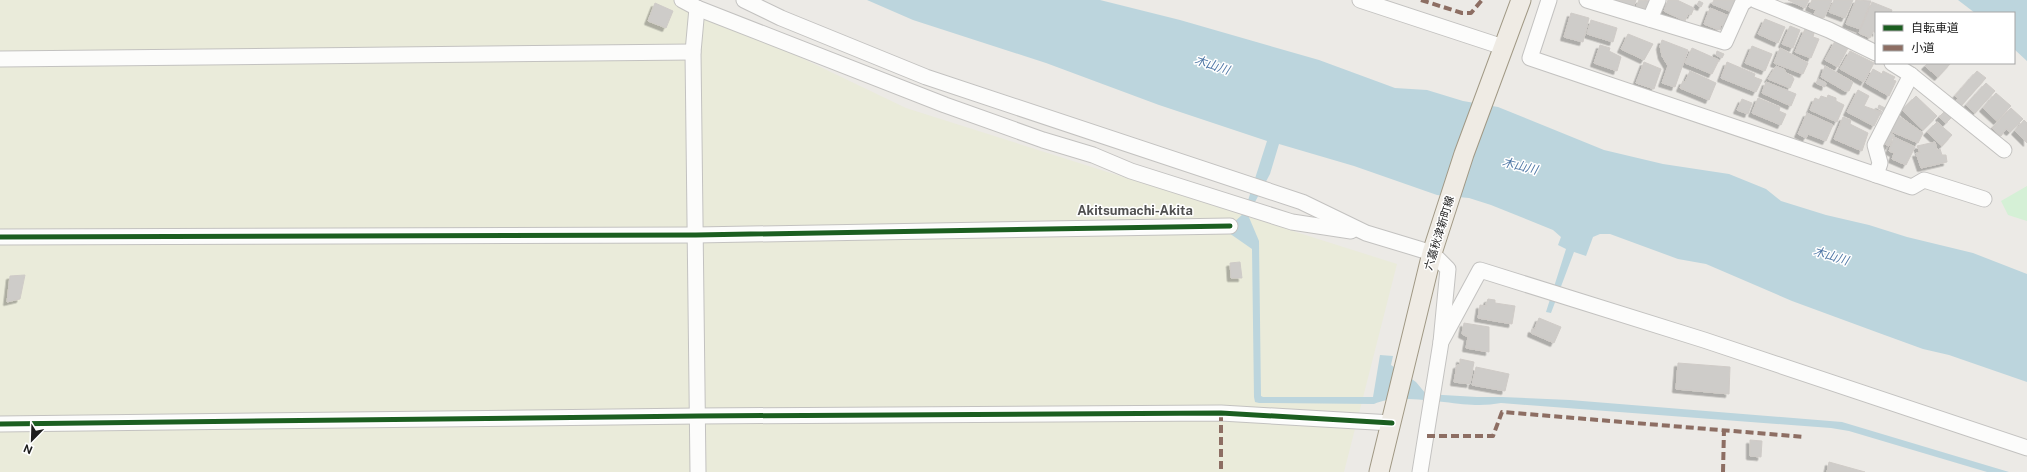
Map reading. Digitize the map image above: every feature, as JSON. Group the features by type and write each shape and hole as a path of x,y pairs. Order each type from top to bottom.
{"main road":[{"name":"六嘉秋津新町線","path":"1379,472 1432,253 1464,154 1521,0"}],"street":[{"path":"682,0 697,8 946,105 1043,140 1093,155 1131,171 1292,222 1366,233 1432,253 1448,269 1441,342 1420,472"},
{"path":"744,0 781,18 926,77 1302,202 1366,233"},
{"path":"1360,0 1503,47"},
{"path":"1549,0 1530,58 1912,187 1924,180 1984,199"},
{"path":"1587,0 1725,42 1742,4 1747,0"},
{"path":"1650,19 1658,0"},
{"path":"1755,0 1829,30 1875,53"},
{"path":"697,8 693,52 698,472"},
{"path":"0,59 693,52"},
{"path":"1894,64 1911,75 2004,150"},
{"path":"1876,175 1880,163 1875,145 1911,75"},
{"path":"0,237 696,235 1230,226"},
{"path":"1441,342 1480,270 1704,340 2027,448"},
{"path":"0,424 698,416 1221,413 1392,423"}],"green space":[{"path":"0,0 681,0 906,108 1397,264 1344,472 0,472"},
{"path":"2027,186 2027,221 2008,215 2001,201"}],"water":[{"name":"木山川","path":"867,0 1100,0 1180,20 1319,60 1395,88 1427,90 1463,101 1498,107 1604,150 1663,164 1729,174 1766,189 1781,201 1907,237 1973,253 2027,274 2027,382 1949,355 1923,349 1879,333 1792,301 1706,264 1678,259 1610,234 1600,234 1593,237 1586,256 1574,252 1551,313 1546,312 1566,249 1558,245 1561,237 1553,230 1491,205 1469,198 1437,195 1354,166 1279,144 1270,174 1248,215 1259,241 1261,396 1263,397 1373,397 1380,355 1393,356 1391,365 1416,382 1426,394 1570,400 1842,422 2009,472 1987,472 1849,431 1831,428 1501,403 1479,405 1411,399 1397,399 1374,404 1255,402 1252,249 1229,233 1230,226 1244,213 1267,141 1159,105 1046,63 913,20"},
{"path":"1958,0 2027,0 2027,61 2015,50 2015,12 1974,12"}],"building":[{"path":"1611,0 1636,0 1633,9"},
{"path":"1639,0 1652,1 1648,12 1636,7"},
{"path":"1668,0 1677,0 1694,8 1691,15 1688,14 1685,21 1664,11"},
{"path":"1714,0 1737,0 1732,12 1712,4"},
{"path":"1788,0 1809,0 1805,8"},
{"path":"1812,0 1832,0 1824,18 1814,14 1816,10 1809,7"},
{"path":"1834,0 1853,0 1845,18 1829,12"},
{"path":"1856,0 1871,1 1860,29 1846,24"},
{"path":"1699,1 1703,3 1701,7 1697,5"},
{"path":"1872,2 1892,10 1891,12 1875,12 1875,32 1873,31 1870,38 1859,33"},
{"path":"655,3 673,11 666,28 648,21"},
{"path":"1710,8 1729,16 1724,26 1721,25 1719,30 1704,24"},
{"path":"1571,13 1589,18 1583,42 1564,37"},
{"path":"1765,19 1785,27 1778,43 1758,34"},
{"path":"1591,20 1617,28 1613,42 1587,34"},
{"path":"1790,26 1800,30 1793,48 1782,44"},
{"path":"1805,29 1814,33 1813,37 1819,39 1811,58 1795,52"},
{"path":"1628,34 1653,44 1644,60 1621,49"},
{"path":"1662,40 1688,50 1675,87 1662,83 1668,66 1662,56 1660,46"},
{"path":"1835,41 1848,48 1838,67 1825,60"},
{"path":"1600,45 1610,48 1609,51 1621,57 1617,71 1594,63"},
{"path":"1752,46 1772,54 1765,71 1745,63"},
{"path":"1692,48 1719,60 1712,74 1685,63"},
{"path":"1780,48 1808,63 1803,74 1774,63"},
{"path":"1717,51 1724,54 1722,58 1716,55"},
{"path":"1850,51 1874,63 1864,82 1840,69"},
{"path":"1644,62 1661,69 1654,89 1636,83"},
{"path":"1727,62 1755,74 1754,77 1762,80 1756,92 1721,78"},
{"path":"1927,64 1950,64 1938,77 1925,66"},
{"path":"1776,66 1785,70 1786,73 1794,79 1790,88 1768,79"},
{"path":"1825,66 1853,82 1849,91 1845,91 1821,77"},
{"path":"1873,69 1882,74 1883,71 1895,77 1893,80 1896,81 1889,96 1866,83"},
{"path":"1690,71 1716,83 1709,100 1680,88 1683,81 1685,82"},
{"path":"1977,71 1986,78 1961,106 1956,101 1958,98 1955,96"},
{"path":"1818,79 1826,83 1825,87 1816,83"},
{"path":"1766,82 1796,94 1791,106 1762,93"},
{"path":"1986,83 1995,91 1975,113 1966,105"},
{"path":"1858,90 1869,96 1864,106 1881,112 1874,126 1847,112"},
{"path":"1996,93 2011,106 1997,121 1983,108"},
{"path":"1828,95 1836,98 1836,101 1844,105 1837,122 1810,110 1815,98 1819,100 1821,96 1827,98"},
{"path":"1916,96 1937,116 1923,130 1902,110"},
{"path":"1758,98 1780,107 1779,111 1786,114 1781,125 1752,113"},
{"path":"1742,99 1752,103 1748,114 1737,110"},
{"path":"1879,105 1885,108 1884,111 1878,108"},
{"path":"2011,108 2023,119 2010,132 2006,129 2001,136 1992,128"},
{"path":"1944,112 1951,118 1946,123 1939,117"},
{"path":"1807,113 1833,125 1826,141 1808,134 1806,138 1798,134"},
{"path":"1896,114 1923,133 1918,143 1890,131"},
{"path":"1843,117 1851,120 1850,124 1868,133 1862,151 1834,139"},
{"path":"2024,120 2027,123 2027,143 2015,131"},
{"path":"1937,122 1952,135 1942,146 1927,132"},
{"path":"1887,132 1894,135 1889,146 1882,143"},
{"path":"1894,137 1915,147 1906,165 1892,159 1894,153 1889,151"},
{"path":"1935,142 1937,150 1940,149 1942,155 1946,155 1947,162 1921,168 1916,153 1920,153 1917,146"},
{"path":"1240,262 1242,278 1231,278 1230,263"},
{"path":"25,275 20,299 7,302 10,276"},
{"path":"1488,299 1495,300 1495,303 1515,306 1512,324 1478,318 1480,305 1487,306 1486,304"},
{"path":"1539,318 1561,327 1554,343 1531,333 1532,329 1536,330 1535,328"},
{"path":"1464,323 1489,327 1489,352 1466,348 1468,337 1462,334"},
{"path":"1460,359 1474,362 1470,384 1454,382 1457,365 1460,365"},
{"path":"1678,363 1730,367 1729,394 1676,389"},
{"path":"1476,367 1509,374 1505,391 1472,385"},
{"path":"1750,440 1762,441 1761,457 1750,456"},
{"path":"1829,462 1865,472 1827,472"}],"marked path":[{"path":"1421,0 1462,13 1471,13 1482,0"},
{"path":"1427,436 1493,436 1502,412 1805,437"},
{"path":"1221,413 1221,472"},
{"path":"1723,472 1724,429"}],"cycle path":[{"path":"0,237 696,235 1230,226"},
{"path":"0,424 698,416 1221,413 1392,423"}],"district":[{"name":"Akitsumachi-Akita","path":"1135,210"}]}
